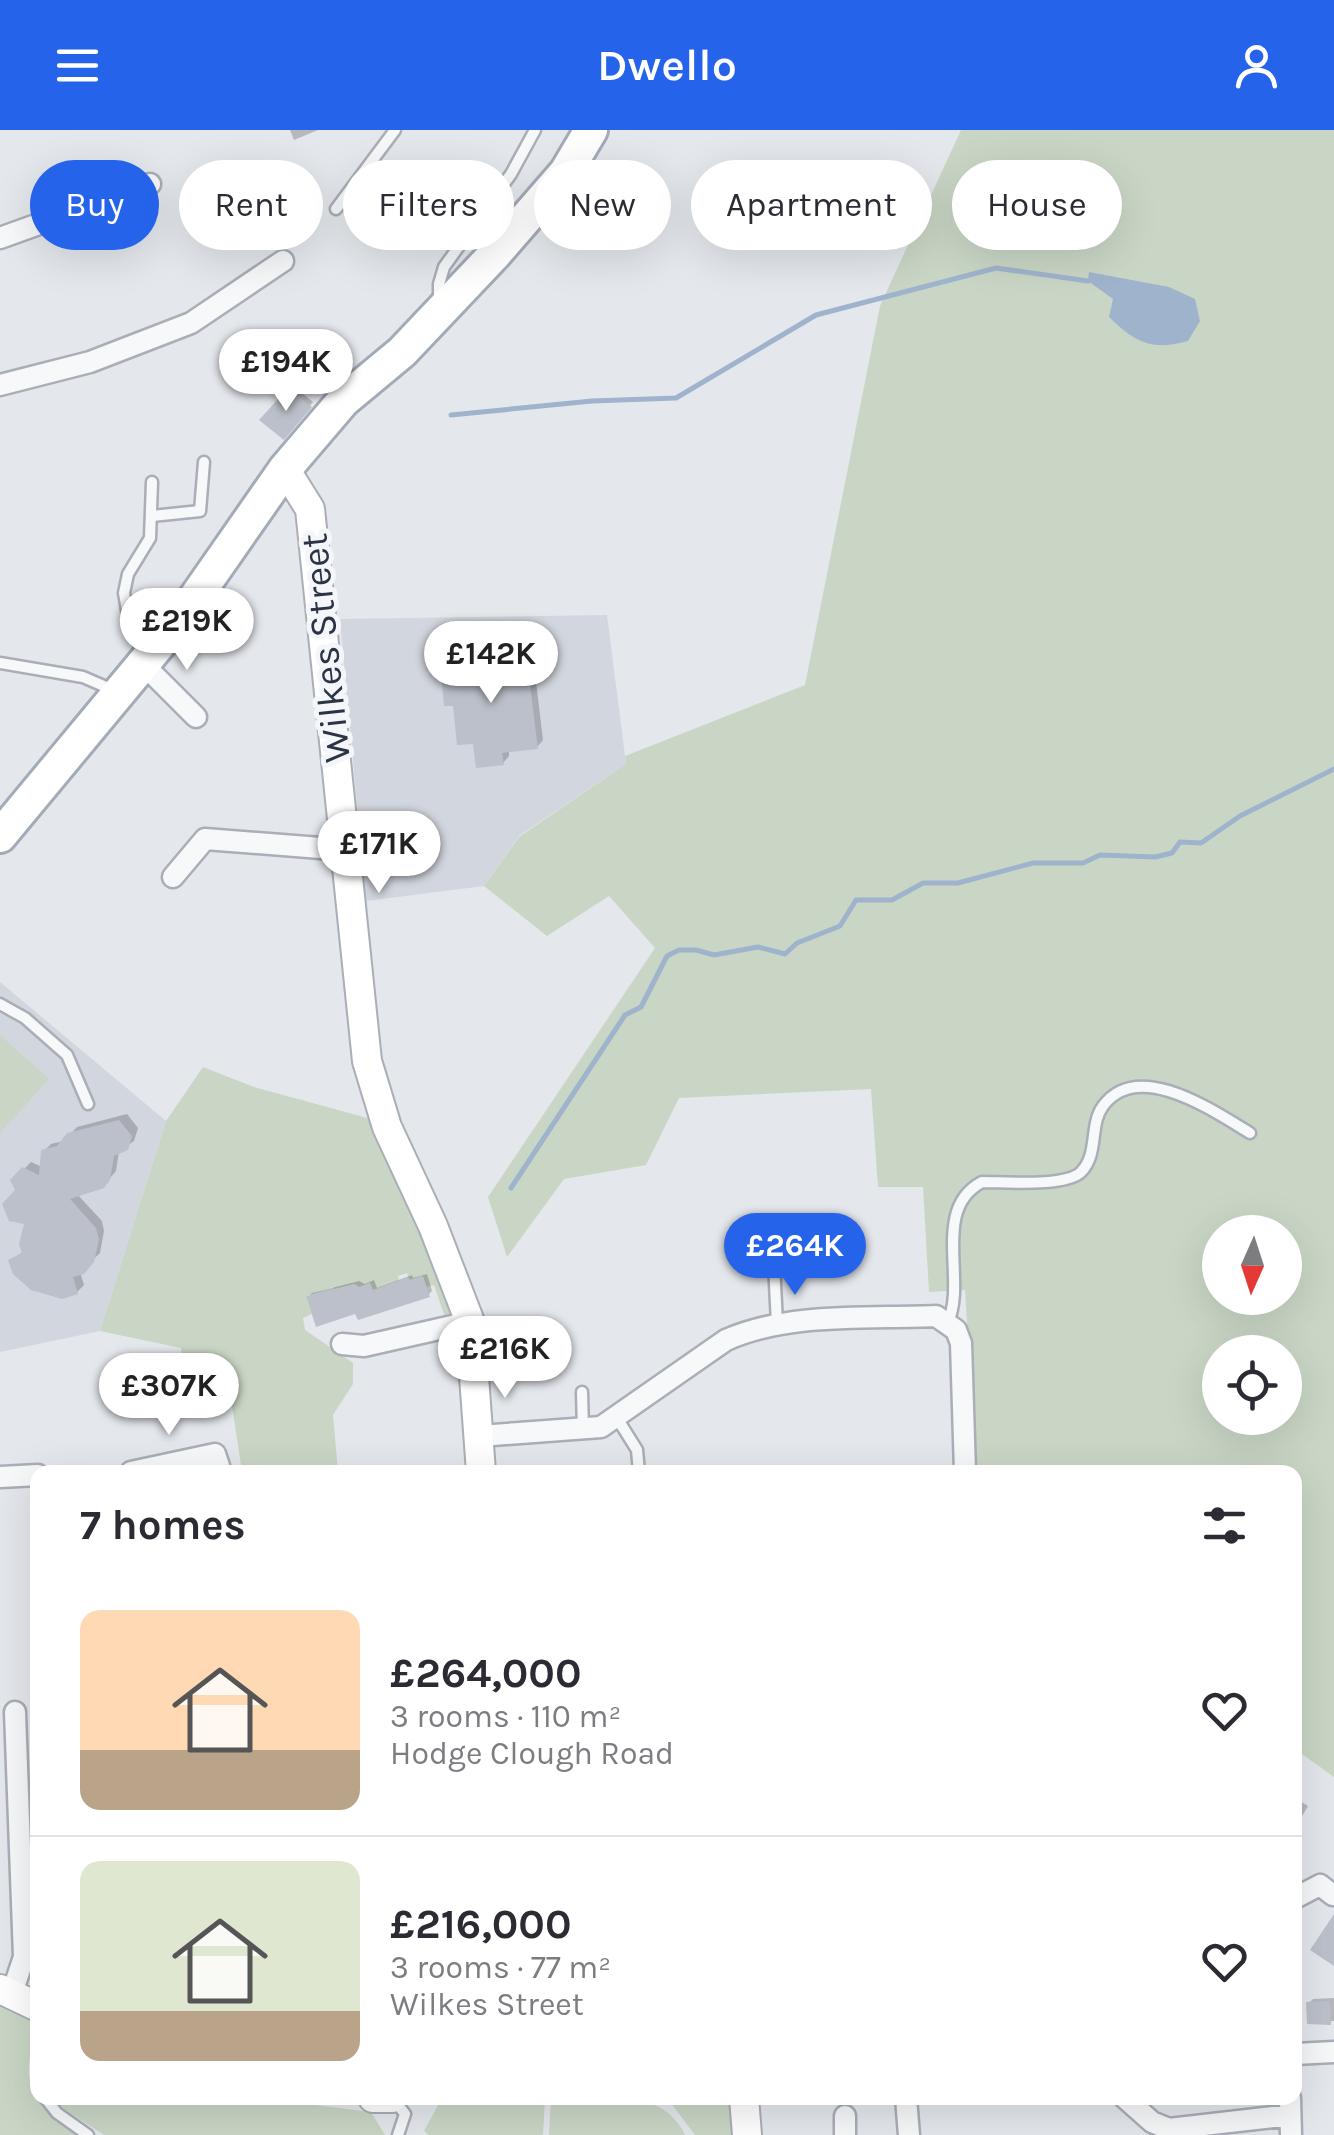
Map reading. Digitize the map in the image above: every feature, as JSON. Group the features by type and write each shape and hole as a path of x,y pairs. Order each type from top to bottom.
{"main road":[{"path":"0,836 180,618 285,469 343,401 402,352 439,313 566,172 591,130"}],"street":[{"path":"0,238 30,227"},
{"path":"0,385 90,362 190,323 283,261"},
{"name":"Wilkes Street","path":"285,469 310,509 367,1061 387,1127 434,1226 470,1322 481,1465"},
{"path":"147,658 196,717"},
{"path":"173,877 205,839 346,850"},
{"path":"479,1436 601,1427 726,1340 750,1329 777,1324 936,1316 956,1330 961,1343 965,1465"},
{"path":"342,1344 364,1346 470,1322"},
{"path":"0,1477 30,1475"},
{"path":"14,1712 24,1957 6,1991 30,2003"},
{"path":"1302,1894 1320,1885 1333,1896"},
{"path":"1302,2054 1334,2052"},
{"path":"744,2105 746,2135"},
{"path":"907,2105 909,2135"},
{"path":"1133,2105 1152,2122 1169,2129 1290,2116"}],"lane":[{"path":"336,209 395,130"},
{"path":"439,313 439,284 444,267 511,174 536,130"},
{"path":"152,516 200,511 204,462"},
{"path":"147,658 131,622 124,593 128,574 150,538 152,482"},
{"path":"0,663 83,678 119,692"},
{"path":"0,1004 16,1012 67,1054 88,1104"},
{"path":"948,1322 956,1305 953,1255 956,1216 962,1199 982,1182 1068,1180 1081,1172 1090,1156 1102,1106 1116,1095 1130,1089 1150,1088 1181,1093 1250,1133"},
{"path":"772,1223 777,1324"},
{"path":"582,1392 583,1430"},
{"path":"617,1418 637,1450 638,1465"},
{"path":"51,2105 88,2135"},
{"path":"398,2105 405,2114 398,2135"}],"shaded area":[{"path":"607,615 626,764 519,836 484,886 366,901 340,619"},
{"path":"0,982 166,1121 100,1331 0,1352"}],"green space":[{"path":"961,130 1334,130 1334,1777 1302,1754 1302,1465 976,1465 965,1290 929,1292 923,1187 878,1187 871,1089 679,1098 646,1165 564,1179 507,1257 488,1197 655,948 609,896 547,936 484,886 519,837 626,764 625,756 805,685 880,306 906,250 932,250 932,193"},
{"path":"0,1035 49,1079 0,1133"},
{"path":"203,1067 254,1087 371,1119 391,1170 424,1233 451,1310 445,1317 434,1285 426,1287 422,1276 409,1280 407,1273 398,1276 400,1284 373,1290 370,1283 361,1286 361,1294 358,1286 350,1285 338,1300 333,1287 306,1296 312,1314 303,1318 305,1330 353,1363 353,1384 333,1415 337,1465 241,1465 228,1379 206,1383 203,1363 183,1363 181,1348 100,1331 166,1121"},
{"path":"0,2007 30,2021 30,2105 41,2105 77,2135 0,2135"},
{"path":"60,2105 314,2105 371,2112 385,2135 104,2135"},
{"path":"438,2105 545,2105 543,2135 429,2135 424,2131"},
{"path":"551,2105 654,2105 674,2119 685,2135 549,2135"},
{"path":"672,2105 734,2105 736,2135 695,2135"}],"water":[{"path":"1089,272 1169,287 1195,299 1200,321 1188,341 1154,345 1136,339 1109,317 1113,299 1088,281"}],"building":[{"path":"288,388 312,407 284,440 259,420"},
{"path":"526,653 538,749 502,753 504,765 476,768 473,744 457,745 453,706 444,706 440,662"},
{"path":"119,1120 132,1136 128,1150 114,1156 110,1180 104,1188 70,1199 96,1228 99,1239 94,1262 84,1274 73,1277 78,1294 62,1299 31,1290 13,1274 8,1260 22,1253 19,1244 24,1224 9,1221 2,1204 15,1190 10,1180 22,1167 39,1175 41,1150 57,1146 67,1133"},
{"path":"423,1276 430,1297 358,1320 355,1314 316,1327 306,1296 354,1284 360,1287 370,1283 373,1290 408,1277 410,1280"},
{"path":"1334,1914 1334,1966 1310,1950"},
{"path":"1330,2001 1331,2025 1307,2024 1306,2002"}],"waterway":[{"path":"451,415 592,401 676,398 816,315 996,268 1088,281"},
{"path":"511,1188 625,1015 641,1007 667,956 679,950 714,955 758,947 785,954 797,943 840,926 856,900 892,900 923,883 958,883 1033,863 1083,863 1100,855 1155,857 1172,853 1180,842 1201,843 1240,816 1334,769"}]}
